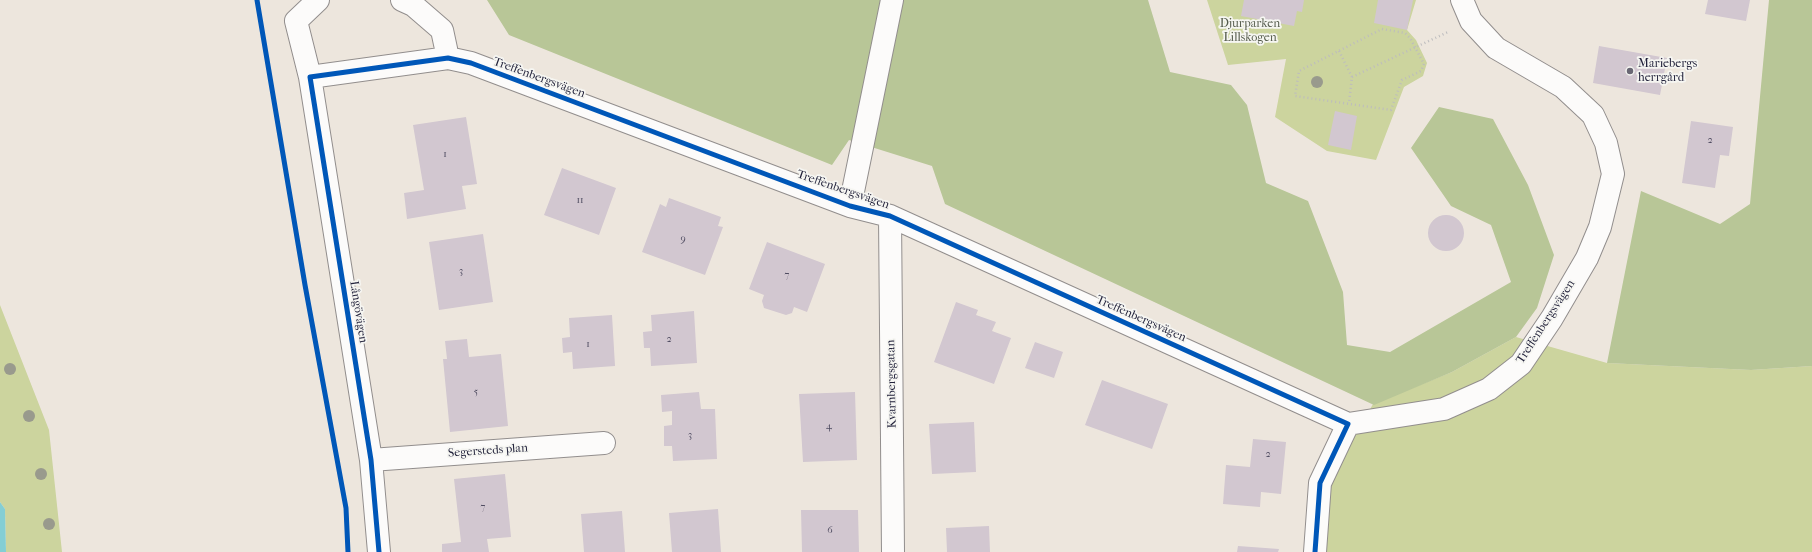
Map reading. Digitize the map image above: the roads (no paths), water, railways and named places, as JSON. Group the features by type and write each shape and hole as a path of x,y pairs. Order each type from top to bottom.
{"street":[{"name":"Långövägen","path":"318,0 296,21 310,77 371,460 380,552"},
{"path":"402,0 413,5 442,30 448,58"},
{"path":"850,206 892,0"},
{"name":"Treffenbergsvägen","path":"310,77 448,58 471,63 850,206 890,216 1348,424 1444,409 1488,389 1521,364 1552,318 1587,258 1600,227 1610,191 1613,174 1606,144 1593,115 1563,87 1496,48 1471,21 1462,0"},
{"name":"Kvarnbergsgatan","path":"890,216 893,552"},
{"path":"1315,552 1320,483 1348,424"},
{"name":"Segersteds plan","path":"371,460 604,443"}],"water":[{"path":"0,502 5,509 6,552 0,552"}],"place":[{"name":"Mariebergs herrgård","path":"1630,71"}],"park label":[{"name":"Djurparken Lillskogen","path":"1250,31"}]}
